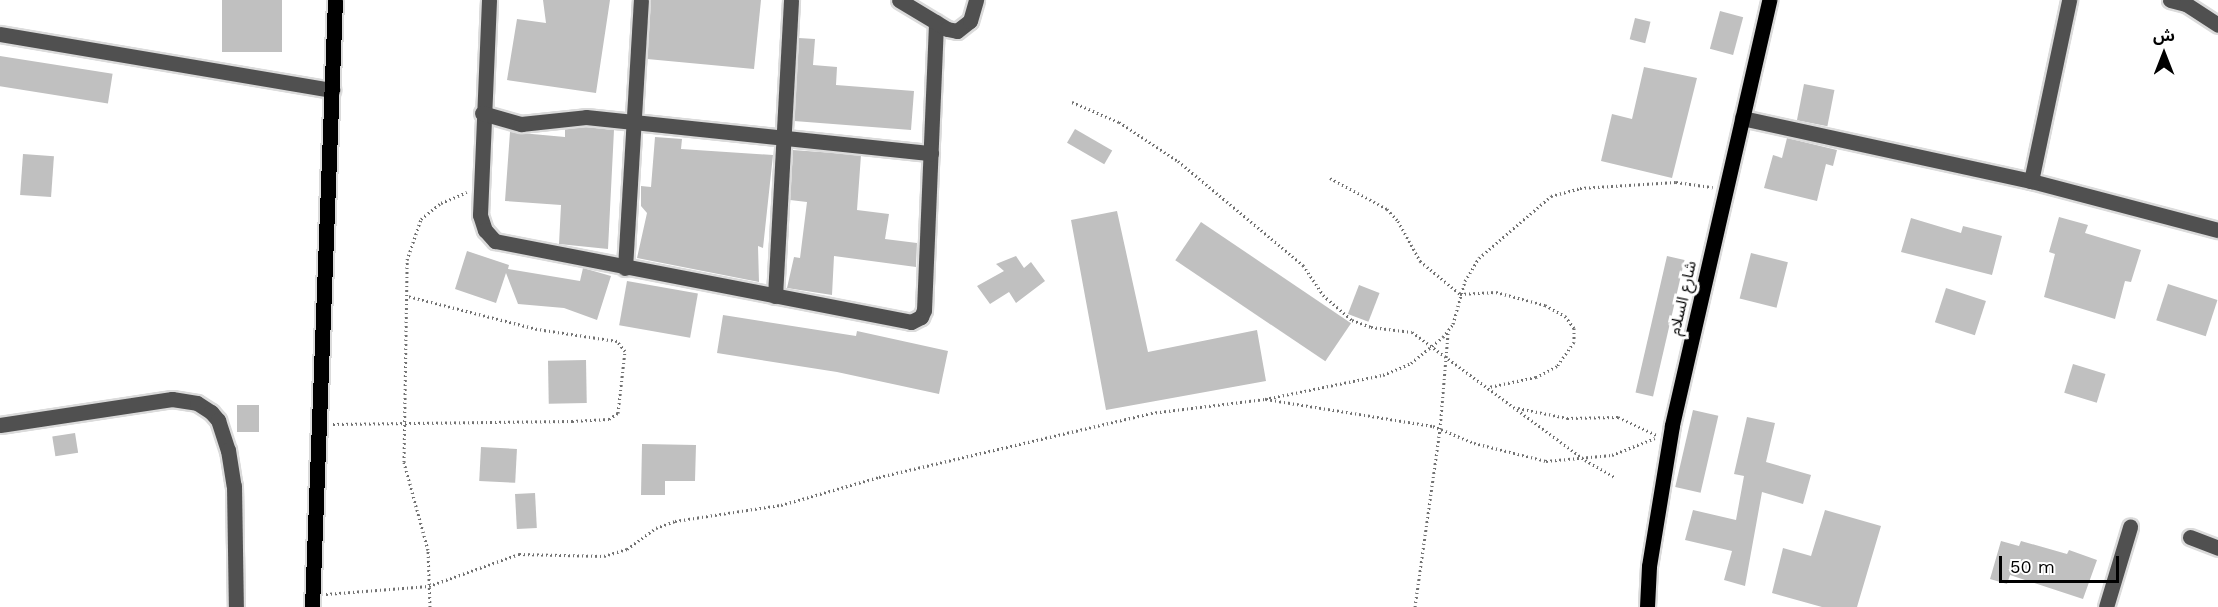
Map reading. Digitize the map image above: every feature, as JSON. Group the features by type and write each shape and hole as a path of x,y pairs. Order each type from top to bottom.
{"main road":[{"path":"312,601 335,0"},
{"name":"شارع السلام","path":"1647,607 1649,566 1672,425 1769,0"}],"street":[{"path":"489,0 482,113 481,223 495,241 625,268 911,321 921,317 936,22"},
{"path":"625,268 641,0"},
{"path":"775,296 791,0"},
{"path":"899,0 947,29 964,28 976,0"},
{"path":"2031,181 2069,0"},
{"path":"2170,0 2187,2 2218,25"},
{"path":"0,34 332,90"},
{"path":"482,113 533,125 586,117 931,153"},
{"path":"1742,118 2031,181 2218,230"},
{"path":"0,425 172,399 197,403 211,412 218,420 228,450 234,486 236,607"},
{"path":"2106,607 2130,527"},
{"path":"2190,537 2218,548"}],"path":[{"path":"1072,102 1119,122 1178,161 1303,265 1323,295 1352,320 1371,327 1412,332 1585,459 1615,477"},
{"path":"1330,178 1387,209 1398,220 1420,261 1460,294 1496,292 1545,305 1565,316 1574,328 1574,342 1557,366 1536,377 1489,387"},
{"path":"1415,607 1440,429 1449,331 1460,294 1479,258 1530,210 1560,192 1676,182 1727,191"},
{"path":"430,607 425,537 404,462 407,260 421,219 452,197 481,189"},
{"path":"319,424 609,419 618,413 625,351 617,341 537,329 408,296"},
{"path":"312,601 429,586 505,557 535,553 604,556 627,549 656,528 675,521 781,505 867,480 1151,413 1265,399 1383,375 1411,363 1449,331"},
{"path":"1265,399 1374,414 1440,429 1453,437 1530,459 1585,459 1628,451 1658,436 1672,425"},
{"path":"1517,407 1567,418 1618,417 1658,436"}],"building":[{"path":"222,0 282,0 282,52 222,52"},
{"path":"543,0 610,0 596,93 507,80 517,19 546,23"},
{"path":"651,0 761,0 754,69 647,59"},
{"path":"1720,11 1743,17 1733,55 1710,49"},
{"path":"1635,18 1651,22 1645,43 1630,39"},
{"path":"799,38 815,39 813,65 837,67 836,85 914,91 911,130 794,121"},
{"path":"0,56 113,74 108,103 0,86"},
{"path":"1644,67 1697,78 1672,178 1601,161 1612,114 1632,119"},
{"path":"1804,84 1834,90 1827,126 1797,120"},
{"path":"586,127 614,130 608,249 559,244 561,205 505,201 510,132 565,137 565,129"},
{"path":"1075,129 1112,150 1104,164 1067,143"},
{"path":"655,137 682,139 681,149 773,155 763,248 758,246 759,282 637,258 647,213 641,206 641,186 651,187"},
{"path":"1787,138 1837,150 1833,166 1826,164 1817,201 1764,188 1773,155 1782,158"},
{"path":"793,150 861,155 857,210 889,214 885,239 917,243 916,267 834,256 832,295 787,288 794,257 800,258 807,202 790,200"},
{"path":"23,154 54,156 51,197 20,195"},
{"path":"1117,211 1148,352 1257,330 1266,381 1106,410 1071,220"},
{"path":"2059,217 2088,225 2085,233 2141,250 2131,282 2125,281 2115,319 2044,297 2055,254 2049,252"},
{"path":"1911,218 1961,233 1963,226 2002,236 1992,275 1901,252"},
{"path":"1201,222 1351,323 1325,361 1175,260"},
{"path":"467,251 509,265 508,269 580,281 583,268 611,276 597,320 564,308 518,304 506,273 496,303 455,289"},
{"path":"1751,253 1788,262 1777,308 1740,299"},
{"path":"1016,256 1024,268 1031,262 1045,281 1016,303 1009,292 990,304 977,286 1004,271 996,264"},
{"path":"1667,256 1685,260 1653,396 1636,392"},
{"path":"627,281 698,294 690,338 619,325"},
{"path":"2168,284 2217,300 2206,336 2156,320"},
{"path":"1359,285 1380,293 1368,322 1348,314"},
{"path":"1946,288 1986,301 1975,335 1935,322"},
{"path":"723,315 856,336 857,331 948,351 939,394 837,372 717,353"},
{"path":"586,360 587,403 549,404 548,361"},
{"path":"2073,364 2106,374 2097,403 2064,393"},
{"path":"237,405 259,405 259,432 237,432"},
{"path":"1693,410 1718,416 1701,493 1675,487"},
{"path":"1747,417 1775,423 1766,462 1811,475 1803,504 1762,492 1745,586 1724,580 1732,551 1685,540 1693,510 1736,520 1744,476 1734,474"},
{"path":"75,433 78,453 55,456 52,437"},
{"path":"642,444 696,445 695,481 665,481 665,495 641,495"},
{"path":"481,447 517,449 515,483 479,481"},
{"path":"535,493 537,528 517,529 515,494"},
{"path":"1825,510 1881,526 1857,607 1822,607 1772,593 1783,548 1811,556"},
{"path":"2001,541 2019,546 2021,541 2067,554 2069,550 2097,560 2083,599 2010,575 2007,584 1990,579"}]}
